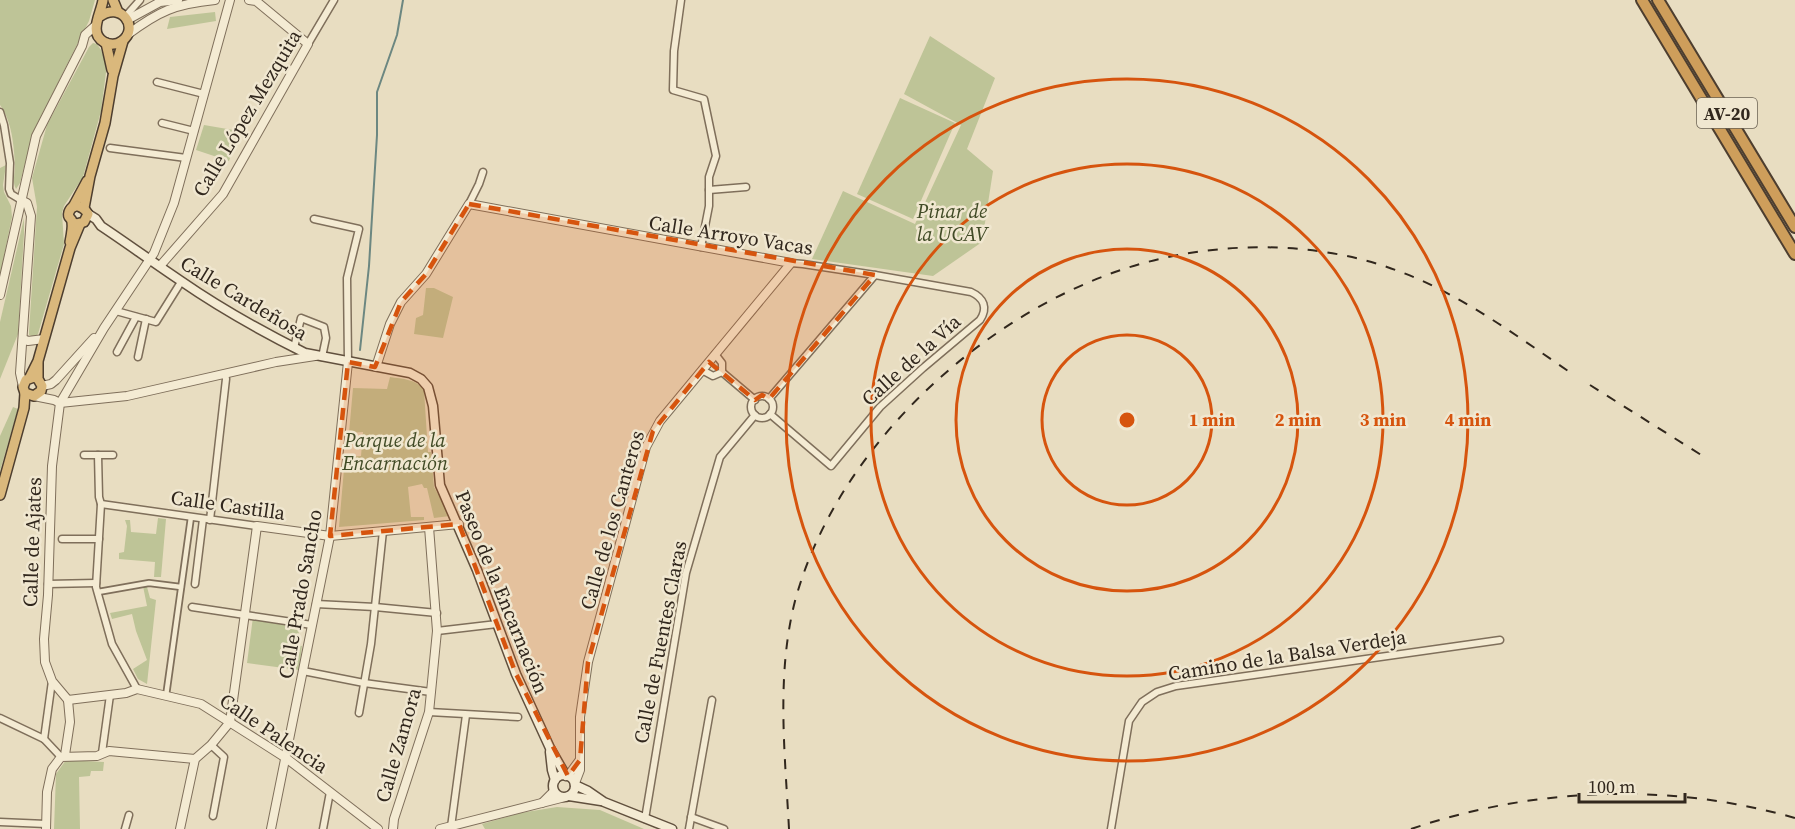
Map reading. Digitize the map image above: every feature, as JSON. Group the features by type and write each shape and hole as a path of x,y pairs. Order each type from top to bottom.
{"highway":[{"path":"103,0 97,21 102,40 112,61 113,76"},
{"path":"29,393 41,391 36,381 38,361 70,248 82,218 90,176 105,123 113,76 129,28 113,0"},
{"name":"AV-20","path":"1642,0 1795,254"},
{"name":"AV-20","path":"1658,0 1795,227"},
{"path":"97,21 111,11 123,16"},
{"path":"102,40 115,44 125,38"},
{"path":"82,218 69,217 69,212 90,176"},
{"path":"73,207 79,206 82,218"},
{"path":"0,495 29,393 26,380 36,381"}],"main road":[{"name":"Calle Cardeñosa","path":"82,218 101,226 150,258 181,282 232,314 294,348 320,357 348,362"},
{"name":"Paseo de la Encarnación","path":"348,362 410,374 421,379 428,387 433,406 440,485 459,524 516,674 550,748 567,776"},
{"name":"Paseo de la Encarnación","path":"550,748 555,780"},
{"path":"604,802 559,795 555,790 555,780 567,776 575,784 604,802 672,829"},
{"path":"567,797 574,792 575,784"}],"street":[{"path":"123,16 140,0"},
{"path":"152,0 160,2"},
{"path":"123,16 160,2 178,0 188,3"},
{"path":"125,38 160,12 188,3 215,0"},
{"path":"60,403 104,328 150,258 174,203 230,0"},
{"path":"249,0 256,1 308,44"},
{"name":"Calle López Mezquita","path":"160,266 223,194 334,0"},
{"path":"681,0 674,51 673,90 704,99 716,156 709,177 709,206 701,247"},
{"path":"0,295 36,136 86,35 97,21"},
{"path":"82,46 102,40"},
{"path":"157,82 204,94"},
{"path":"0,112 10,163 9,189 11,194 27,202 31,216 20,373 29,393 60,403 127,396 276,362 320,357 327,332 324,327 301,318 294,348"},
{"path":"162,123 194,131"},
{"path":"110,148 186,158"},
{"path":"368,366 401,302 426,274 469,204 483,172"},
{"path":"709,190 746,187"},
{"name":"Calle Arroyo Vacas","path":"469,204 791,263 970,292 979,296 984,304"},
{"path":"314,219 359,229 348,278 348,362"},
{"name":"Calle de los Canteros","path":"575,784 580,770 580,717 588,662 646,447 660,421 791,263"},
{"path":"769,399 875,275"},
{"path":"116,311 156,322 181,282"},
{"name":"Calle de la Vía","path":"770,414 831,466 880,407 980,321 985,313 984,304"},
{"path":"117,352 136,317"},
{"path":"138,357 146,320"},
{"path":"36,381 51,384 104,328"},
{"path":"23,339 28,341 44,339"},
{"path":"715,354 722,363 722,372 755,400"},
{"path":"21,362 36,381 50,390 60,403"},
{"name":"Calle Prado Sancho","path":"271,829 330,536 348,362"},
{"path":"702,370 713,376 722,372"},
{"path":"195,584 207,519 225,374"},
{"path":"760,397 769,399 773,405 770,414 761,418 755,415 752,406 755,400 760,397"},
{"name":"Calle de Ajates","path":"60,403 52,466 44,639 45,662 52,681 68,700"},
{"name":"Calle de Fuentes Claras","path":"645,819 686,573 720,457 755,415"},
{"path":"84,455 113,455"},
{"path":"98,455 101,504 96,583 112,644 137,689"},
{"name":"Calle Castilla","path":"101,504 330,536 459,524"},
{"path":"166,696 191,517"},
{"path":"180,829 195,759 211,745 230,722 257,526"},
{"name":"Calle Zamora","path":"393,829 394,819 429,712 437,613 429,527"},
{"path":"359,713 375,607 383,531"},
{"path":"62,539 99,539"},
{"path":"48,584 96,583"},
{"path":"98,592 149,583 181,587"},
{"path":"316,604 437,613"},
{"path":"192,607 312,625"},
{"path":"437,631 497,624"},
{"name":"Camino de la Balsa Verdeja","path":"1111,829 1129,721 1142,702 1156,692 1176,686 1500,640"},
{"path":"303,671 364,683 431,692"},
{"name":"Calle de Ajates","path":"44,739 52,681"},
{"name":"Calle Palencia","path":"68,700 137,689 201,704 286,758 378,829"},
{"path":"102,753 110,695"},
{"path":"0,822 46,827 47,792 52,769 63,756 69,722 68,700"},
{"path":"689,829 712,700"},
{"path":"429,712 518,717"},
{"path":"450,827 466,714"},
{"path":"0,718 44,739 63,756 97,756 109,750 195,759"},
{"path":"211,745 224,757 213,816"},
{"path":"567,776 580,759"},
{"path":"541,804 555,790"},
{"path":"323,829 330,792"},
{"path":"441,829 567,797"},
{"path":"125,829 129,815"},
{"path":"691,817 724,829"}],"highlighted area":[{"path":"469,204 875,275 769,399 762,395 755,400 709,362 653,431 588,662 580,760 568,776 516,674 459,524 330,536 348,362 375,367 401,302 426,274"}],"green space":[{"path":"0,0 95,0 89,21 33,132 20,183 16,189 12,134 0,105"},
{"path":"215,12 216,21 167,29 170,17"},
{"name":"Pinar de la UCAV","path":"930,36 995,78 967,149 993,171 982,242 933,276 812,259 843,191 915,224 961,125 904,94"},
{"path":"93,43 97,44 101,50 107,65 101,111 83,177 64,206 62,213 64,244 38,334 34,337 29,335 37,207 32,178 47,125"},
{"path":"900,98 955,123 913,219 857,194"},
{"path":"204,125 239,131 229,161 196,150"},
{"path":"6,165 3,185 11,206 12,217 0,276 0,168"},
{"path":"24,218 18,334 0,379 0,322"},
{"path":"426,288 434,288 453,297 443,338 414,334 416,318 423,315"},
{"name":"Parque de la Encarnación","path":"390,377 413,382 424,390 428,452 431,452 434,487 450,516 434,518 427,488 424,488 422,484 408,487 411,517 424,517 424,520 339,527 345,457 361,456 363,432 349,433 353,388 387,389"},
{"path":"13,407 18,409 0,471 0,436"},
{"path":"158,518 166,519 161,577 154,577 155,562 119,559 119,553 124,552 127,526 125,520 130,520 131,532 156,534"},
{"path":"143,586 147,587 150,598 156,600 147,684 138,679 133,669 147,660 132,614 112,619 110,613 147,606"},
{"path":"253,617 300,623 297,645 302,646 299,670 247,663"},
{"path":"66,760 104,762 103,771 91,771 90,776 79,777 80,829 54,829 56,774"},
{"path":"557,807 600,810 644,829 485,829 482,824 520,813"}],"waterway":[{"path":"360,350 369,266 377,135 377,92 397,35 403,0"}],"railway":[{"path":"789,829 783,715 785,658 795,601 814,546 842,494 876,445 916,400 961,359 1010,324 1062,295 1115,272 1181,254 1251,247 1320,251 1387,267 1437,288 1507,329 1574,375"},
{"path":"1590,385 1706,458"},
{"path":"1411,829 1505,804 1602,794 1700,799 1748,806 1795,818"}]}
